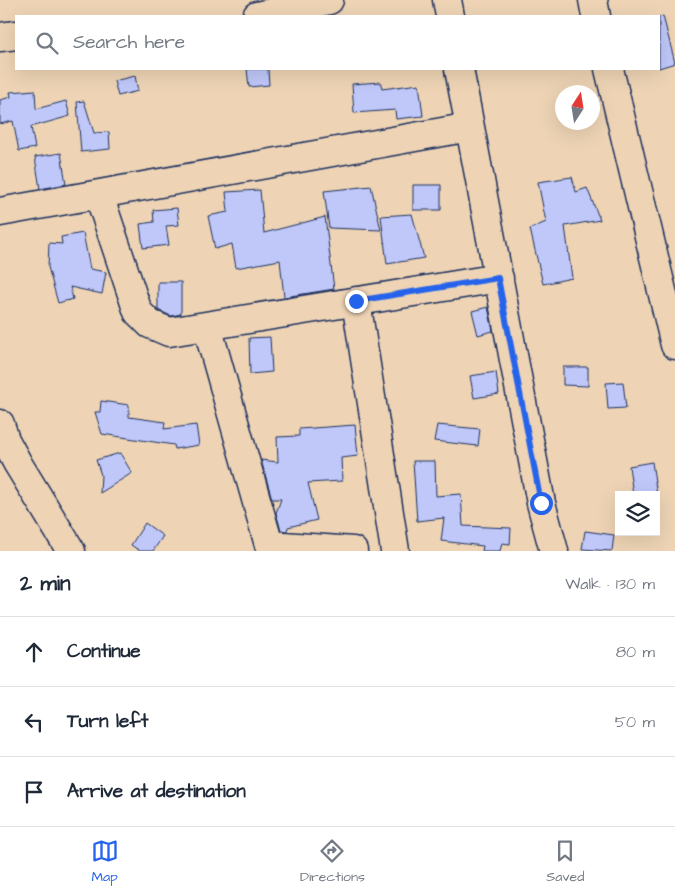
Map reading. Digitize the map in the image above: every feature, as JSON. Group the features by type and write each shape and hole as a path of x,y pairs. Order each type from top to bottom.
{"street":[{"path":"262,15 329,0"},
{"path":"447,0 450,15"},
{"path":"593,0 596,15"},
{"path":"0,37 15,35"},
{"path":"460,70 541,503 554,551"},
{"path":"609,70 675,345"},
{"path":"0,212 470,127"},
{"path":"99,195 138,312 150,324 169,332 498,278"},
{"path":"356,301 395,551"},
{"path":"207,326 268,548 352,551"},
{"path":"0,424 5,440 18,464 71,551"}],"building":[{"path":"663,16 675,63 660,68 660,17"},
{"path":"247,70 268,70 269,85 249,87"},
{"path":"135,76 138,91 118,96 114,81"},
{"path":"381,82 382,89 419,84 423,116 396,119 395,110 354,113 352,84"},
{"path":"35,90 36,109 66,101 70,116 31,127 35,148 19,151 13,121 0,124 0,100 11,97 10,92"},
{"path":"84,101 94,133 109,132 110,149 81,152 77,102"},
{"path":"61,153 66,184 40,189 35,157"},
{"path":"572,177 576,192 587,188 600,220 565,226 572,278 543,284 530,229 546,222 538,182"},
{"path":"413,185 441,185 441,210 413,210"},
{"path":"371,186 381,230 329,228 324,191"},
{"path":"260,190 264,233 325,217 334,289 284,297 280,260 236,268 232,244 215,249 208,216 228,212 226,192"},
{"path":"177,208 179,225 166,226 169,245 143,248 140,224 154,222 153,210"},
{"path":"412,214 424,258 387,264 381,216"},
{"path":"83,233 90,269 106,272 102,294 70,287 73,299 58,303 48,267 49,243 62,244 61,237"},
{"path":"158,282 181,282 181,314 171,316 158,310"},
{"path":"488,307 493,331 478,335 472,311"},
{"path":"270,337 272,372 250,374 249,338"},
{"path":"563,367 588,367 588,386 563,385"},
{"path":"496,372 499,394 474,398 470,376"},
{"path":"623,382 626,408 608,409 606,383"},
{"path":"101,401 129,405 129,417 165,422 164,429 196,425 199,445 175,449 174,445 102,434 95,412 100,412"},
{"path":"355,425 358,456 341,458 342,481 308,483 317,520 288,527 287,531 281,530 276,513 281,499 272,499 261,460 278,462 277,437 299,436 299,429"},
{"path":"437,425 480,429 478,446 434,441"},
{"path":"120,453 132,473 100,493 101,475 96,460"},
{"path":"413,461 435,461 436,496 461,494 463,526 511,528 510,544 502,543 500,551 482,551 483,546 441,541 444,518 417,521"},
{"path":"652,462 656,491 632,491 629,466"},
{"path":"145,523 163,536 153,551 140,551 131,545"},
{"path":"585,531 614,535 612,551 582,549"}],"route":[{"path":"356,301 498,278 541,503"}]}
